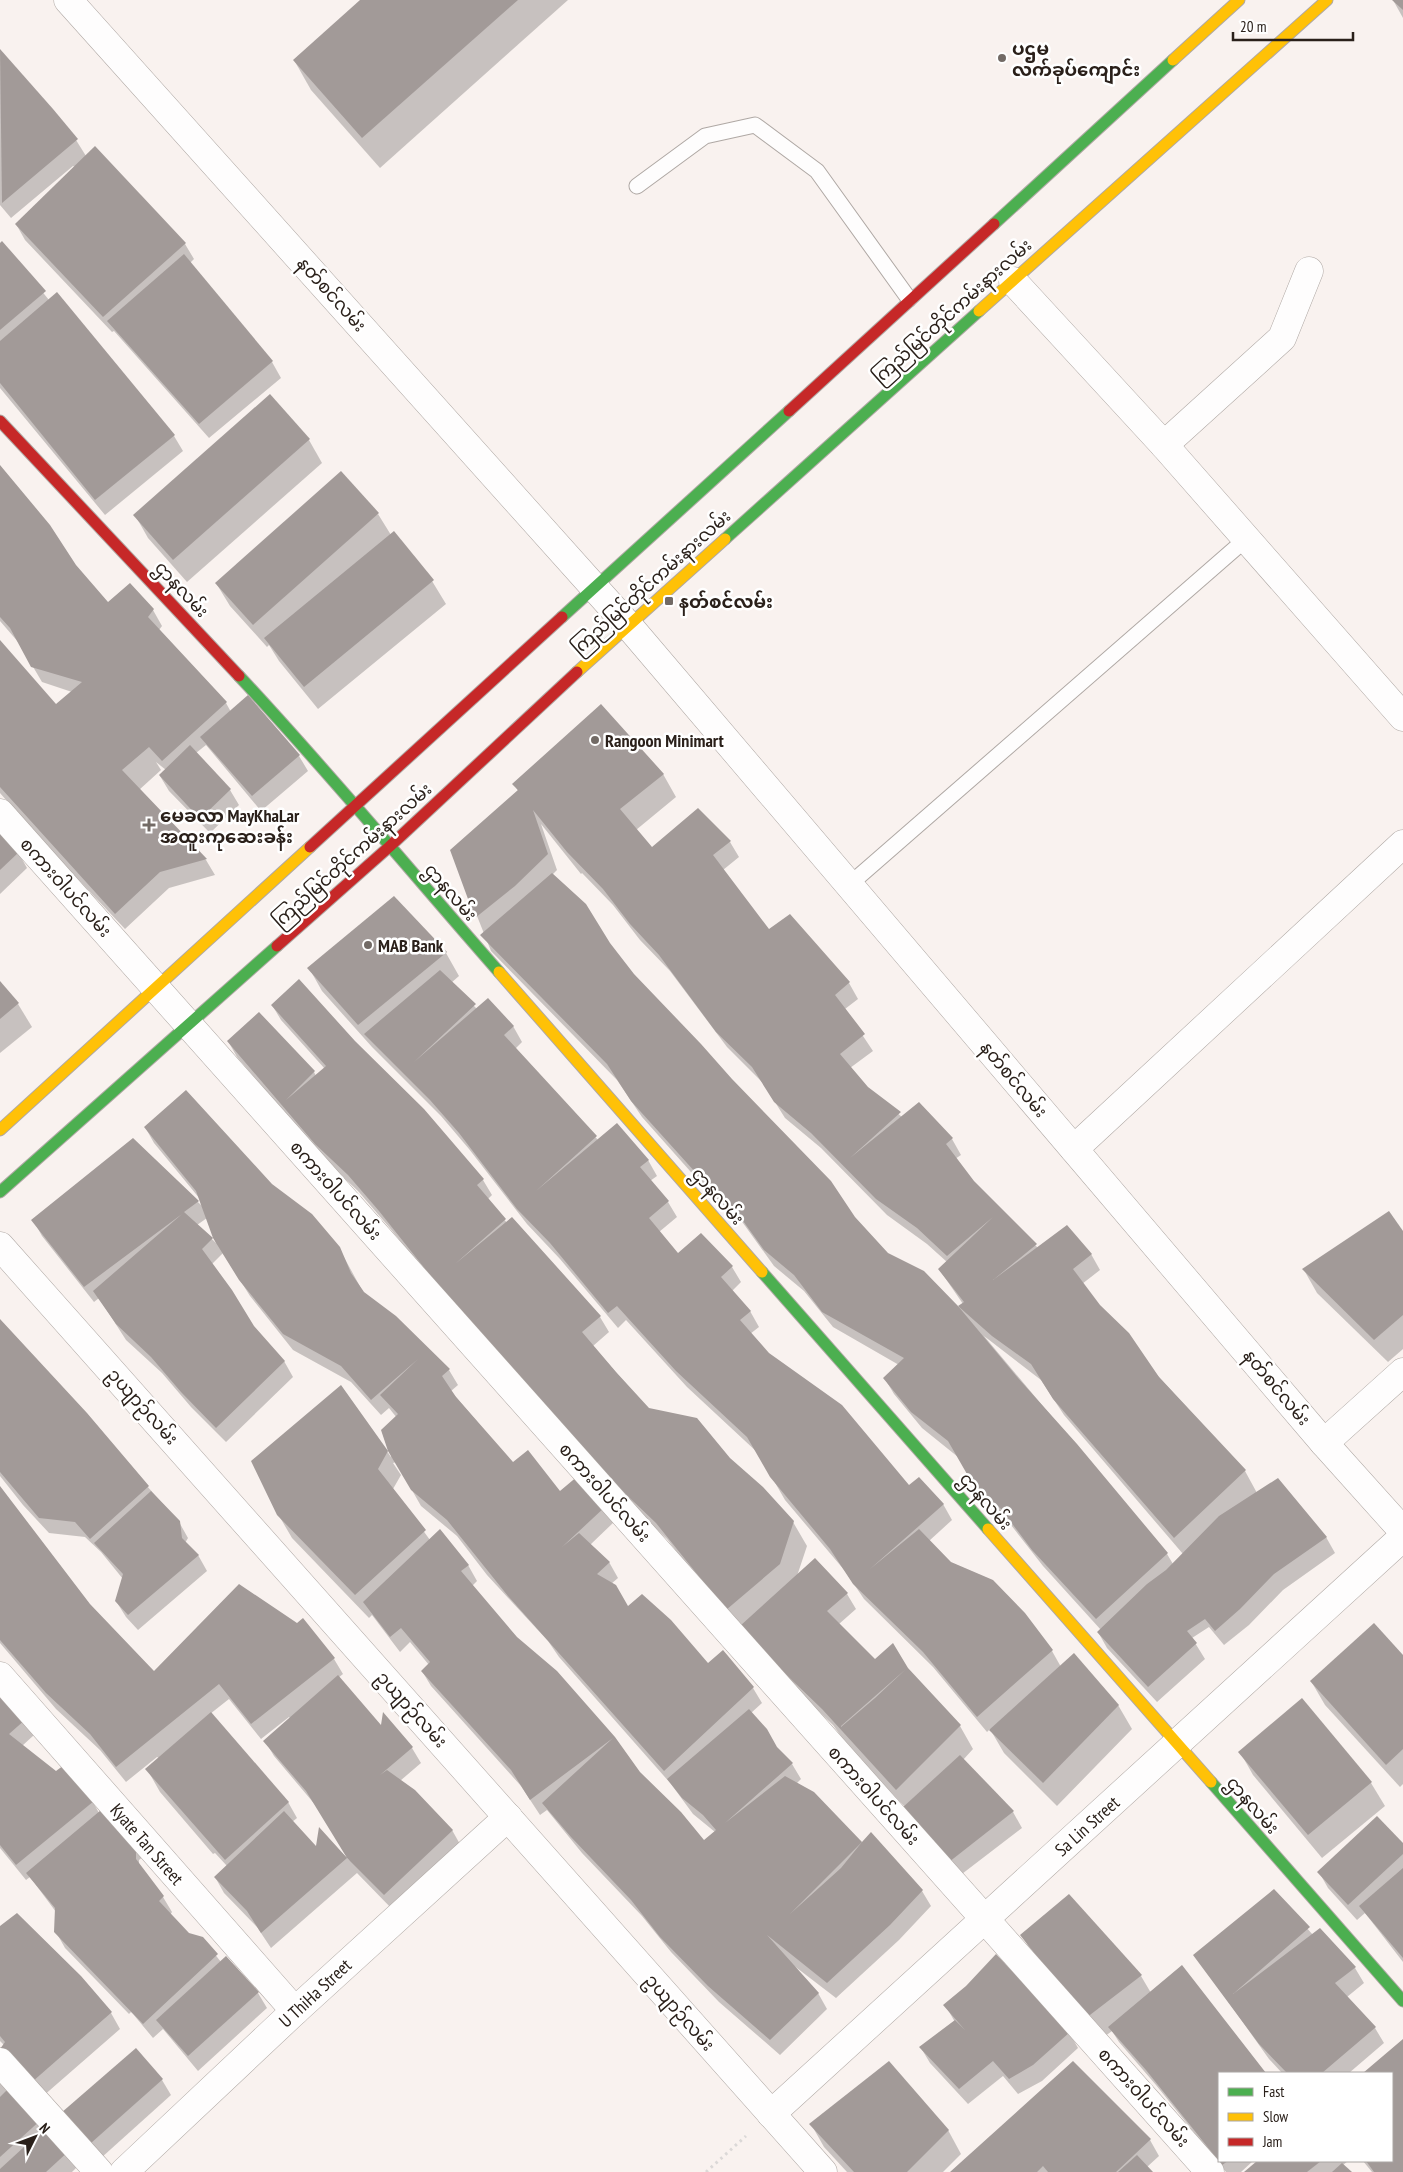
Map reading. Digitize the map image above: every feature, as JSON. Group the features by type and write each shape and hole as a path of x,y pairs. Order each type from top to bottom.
{"main road":[{"name":"ကြည်မြင်တိုင်ကမ်းနားလမ်း","path":"0,1130 1239,0"},
{"name":"ကြည်မြင်တိုင်ကမ်းနားလမ်း","path":"0,1192 389,848 628,625 1327,0"},
{"name":"ဌာနလမ်း","path":"0,421 287,726 356,804 389,848 1403,2001"}],"street":[{"name":"နတ်စင်လမ်း","path":"68,0 628,625 1324,1443 1403,1531"},
{"path":"1164,445 1282,338 1309,271"},
{"path":"1013,281 1164,445 1403,717"},
{"name":"စကားဝါပင်လမ်း","path":"0,813 1210,2172"},
{"path":"1074,1149 1403,844"},
{"name":"ဥယျာဉ်လမ်း","path":"0,1246 823,2172"},
{"path":"1324,1443 1403,1372"},
{"name":"Sa Lin Street","path":"771,2114 1403,1537"},
{"name":"Kyate Tan Street","path":"0,1676 295,2011"},
{"name":"U ThiHa Street","path":"124,2172 295,2011 508,1817"},
{"path":"0,2062 99,2172"}],"lane":[{"path":"637,186 705,136 755,125 816,171 909,299"},
{"path":"849,885 1246,539"}],"path":[{"path":"706,2172 771,2114"}],"building":[{"path":"360,0 518,0 362,138 293,60"},
{"path":"1392,0 1403,0 1403,10"},
{"path":"0,49 78,139 2,203"},
{"path":"95,146 186,243 103,317 15,224"},
{"path":"2,241 46,291 0,330 0,243"},
{"path":"184,254 273,361 199,424 107,321"},
{"path":"57,292 175,435 95,500 0,383 0,341"},
{"path":"270,394 310,439 173,560 133,515"},
{"path":"0,465 50,525 76,565 108,602 130,583 154,609 148,617 227,702 162,761 149,747 122,770 207,859 160,872 115,914 0,787 0,640 56,704 82,682 31,667 10,628 0,617"},
{"path":"341,471 379,513 253,625 215,583"},
{"path":"394,531 434,580 304,687 264,638"},
{"path":"248,695 300,755 252,796 200,737"},
{"path":"601,704 664,774 620,809 652,847 698,808 731,841 713,855 769,929 790,914 850,982 835,995 865,1034 840,1054 868,1087 901,1112 850,1158 919,1102 953,1138 946,1144 974,1181 1037,1244 993,1280 1067,1225 1092,1254 1073,1269 1100,1305 1129,1333 1159,1377 1246,1470 1174,1538 1053,1399 1031,1364 992,1336 958,1306 964,1302 938,1269 993,1217 947,1256 917,1228 876,1199 811,1133 774,1102 752,1067 716,1032 659,955 630,924 603,889 567,852 533,810 548,854 515,886 475,918 450,850 518,790 512,784"},
{"path":"190,745 231,789 200,819 159,775"},
{"path":"0,833 19,852 0,870"},
{"path":"552,873 586,904 610,943 634,974 831,1181 855,1217 888,1253 924,1271 958,1306 1168,1553 1096,1619 1032,1550 1001,1509 971,1481 948,1441 911,1412 883,1378 904,1358 822,1312 794,1275 764,1250 733,1207 696,1173 631,1101 607,1064 480,935"},
{"path":"394,896 447,952 358,1025 307,968"},
{"path":"440,970 476,1004 414,1062 488,998 514,1026 504,1035 597,1136 536,1191 617,1123 649,1160 640,1167 669,1201 649,1218 678,1253 701,1233 733,1266 721,1277 751,1311 740,1320 769,1353 842,1405 909,1485 919,1477 944,1504 870,1569 919,1529 951,1562 993,1580 1025,1613 1053,1650 977,1717 923,1652 853,1584 830,1549 770,1477 747,1437 676,1371 617,1306 608,1313 550,1243 517,1209 459,1133 430,1100 364,1034"},
{"path":"299,979 355,1041 424,1109 484,1179 477,1185 506,1219 455,1264 512,1217 601,1316 582,1332 649,1408 697,1418 730,1458 763,1487 794,1521 780,1564 726,1610 656,1523 590,1460 477,1334 379,1211 348,1175 315,1144 227,1041 259,1012 315,1071 286,1100 326,1066 271,1005"},
{"path":"0,981 19,1003 0,1019"},
{"path":"186,1090 272,1184 312,1214 340,1247 351,1273 364,1292 396,1316 450,1369 442,1376 456,1397 513,1462 528,1450 560,1491 579,1475 606,1506 562,1547 579,1533 610,1562 597,1574 616,1585 628,1606 642,1594 671,1620 708,1663 723,1650 754,1687 664,1771 508,1596 447,1520 411,1490 388,1451 381,1430 398,1414 380,1395 418,1359 371,1400 341,1366 283,1334 239,1280 213,1238 196,1191 144,1127"},
{"path":"133,1138 199,1201 184,1212 213,1238 202,1249 232,1290 254,1326 285,1361 216,1428 181,1392 151,1357 116,1324 93,1291 182,1214 84,1287 31,1220"},
{"path":"1389,1211 1403,1231 1403,1315 1374,1340 1302,1269"},
{"path":"0,1319 87,1413 149,1486 90,1539 75,1522 39,1518 0,1472"},
{"path":"341,1385 388,1451 378,1469 426,1530 355,1595 277,1515 251,1461"},
{"path":"1278,1478 1327,1537 1274,1574 1240,1609 1215,1631 1205,1619 1187,1631 1197,1643 1148,1687 1097,1632 1147,1584 1166,1570 1219,1516"},
{"path":"0,1486 90,1604 154,1671 239,1584 297,1623 303,1618 335,1658 251,1724 219,1684 116,1767 90,1734 46,1693 0,1640"},
{"path":"151,1491 180,1521 182,1538 199,1555 128,1615 115,1601 123,1574 94,1543"},
{"path":"440,1529 469,1565 461,1571 517,1637 557,1671 615,1737 640,1772 681,1812 704,1840 716,1830 703,1815 682,1798 667,1779 749,1709 767,1729 777,1747 793,1763 725,1823 785,1776 814,1792 862,1842 871,1832 923,1890 890,1925 827,1983 767,1935 819,1993 770,2040 708,1986 660,1937 631,1900 571,1837 542,1803 613,1738 530,1800 511,1770 421,1671 430,1662 401,1628 390,1637 363,1602","holes":["862,1842 841,1868 790,1914"]},
{"path":"815,1558 848,1593 827,1611 875,1659 893,1643 908,1668 961,1725 896,1790 822,1709 770,1659 740,1626","holes":["906,1669 875,1698 841,1727"]},
{"path":"1374,1623 1403,1655 1403,1749 1386,1765 1310,1681"},
{"path":"1074,1653 1119,1705 1043,1783 989,1730"},
{"path":"338,1675 381,1725 383,1712 413,1747 380,1775 387,1770 415,1790 453,1830 384,1895 347,1858 306,1791 263,1741"},
{"path":"0,1692 26,1719 9,1734 56,1771 64,1765 94,1801 16,1865 0,1845"},
{"path":"1302,1698 1372,1782 1308,1835 1238,1752"},
{"path":"211,1712 289,1802 225,1860 145,1769"},
{"path":"960,1755 1014,1811 949,1862 902,1808"},
{"path":"107,1805 136,1840 136,1859 164,1896 159,1901 189,1933 203,1937 218,1954 143,2024 54,1932 55,1908 26,1873"},
{"path":"284,1811 316,1846 319,1827 347,1858 261,1933 247,1911 214,1877"},
{"path":"1377,1816 1403,1843 1403,1854 1348,1905 1317,1872"},
{"path":"1403,1868 1403,1958 1359,1906"},
{"path":"1274,1889 1310,1927 1233,1994 1320,1928 1356,1967 1335,1983 1376,2027 1323,2072 1286,2072 1259,2044 1193,1955"},
{"path":"1069,1894 1142,1975 1086,2018 1020,1935"},
{"path":"17,1913 81,1976 112,2012 32,2082 0,2049 5,2042 0,2036 0,1926"},
{"path":"996,1954 1070,2032 1033,2065 1009,2079 993,2061 959,2089 919,2047 955,2020 965,2030 943,2005 966,1986"},
{"path":"226,1956 259,1992 188,2056 156,2020"},
{"path":"1182,1965 1265,2072 1218,2072 1218,2160 1146,2070 1108,2027"},
{"path":"1403,2039 1403,2172 1374,2172 1367,2162 1393,2162 1393,2072 1364,2072"},
{"path":"136,2048 163,2079 91,2143 61,2113"},
{"path":"889,2061 949,2130 907,2172 854,2172 809,2124"},
{"path":"1073,2061 1151,2139 1116,2172 1048,2172 1043,2166 1037,2172 950,2172"},
{"path":"12,2085 43,2118 0,2157 0,2097"},
{"path":"48,2125 70,2150 46,2172 0,2172 0,2169"},
{"path":"1137,2155 1153,2172 1118,2172"},
{"path":"1256,2162 1320,2162 1307,2172 1244,2172"},
{"path":"1342,2163 1352,2172 1332,2172"}],"traffic: fast":[{"path":"994,224 1173,60"},
{"path":"725,539 979,311"},
{"path":"562,617 789,411"},
{"path":"239,676 338,786 499,972"},
{"path":"0,1192 277,946"},
{"path":"762,1272 988,1529"},
{"path":"1211,1782 1403,2001"}],"traffic: slow":[{"path":"1173,60 1239,0"},
{"path":"979,311 1327,0"},
{"path":"577,672 725,539"},
{"path":"0,1130 310,847"},
{"path":"499,972 762,1272"},
{"path":"988,1529 1211,1782"}],"traffic: jam":[{"path":"789,411 994,224"},
{"path":"0,421 239,676"},
{"path":"310,847 562,617"},
{"path":"277,946 389,847 577,672"}],"place":[{"name":"ပဌမ လက်ခုပ်ကျောင်း","path":"1002,58"},
{"name":"နတ်စင်လမ်း","path":"669,601"},
{"name":"Rangoon Minimart","path":"595,740"},
{"name":"မေခလာ MayKhaLar အထူးကုဆေးခန်း","path":"149,825"},
{"name":"MAB Bank","path":"368,945"}]}
